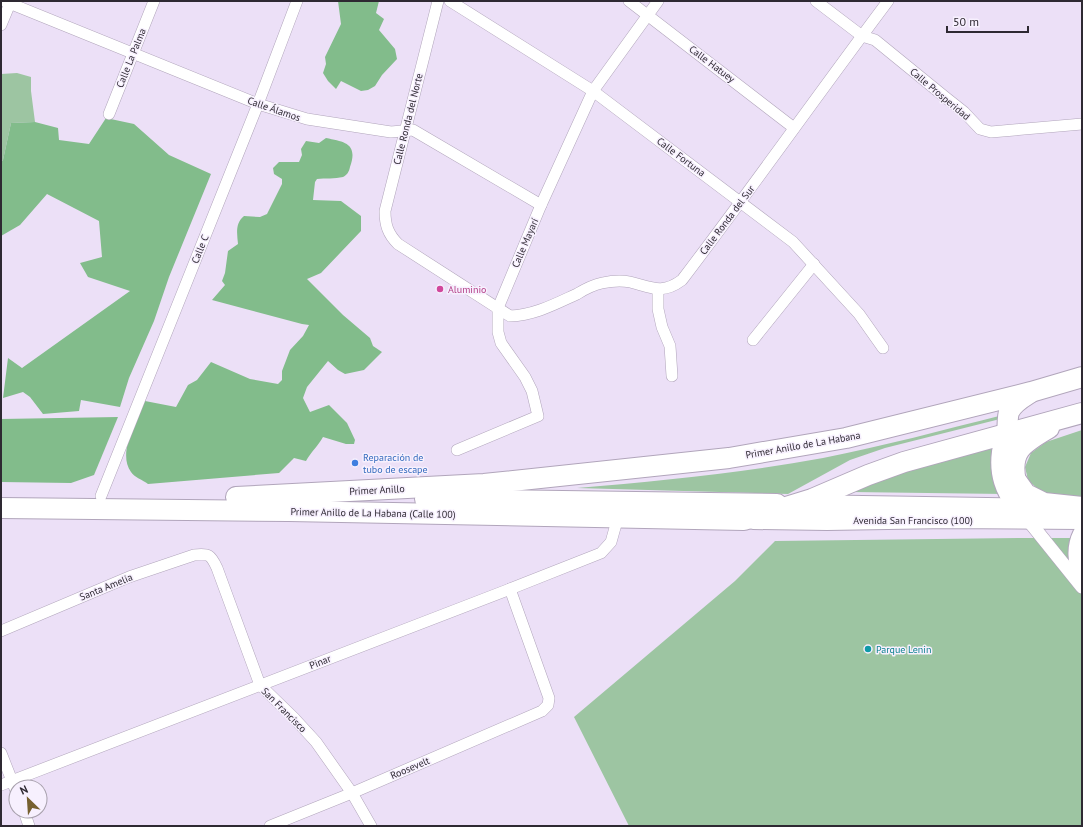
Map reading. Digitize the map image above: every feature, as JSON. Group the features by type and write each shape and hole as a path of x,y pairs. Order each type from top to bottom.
{"highway":[{"name":"Primer Anillo de La Habana","path":"518,481 702,461 846,438 1031,392 1082,377"},
{"path":"1023,514 1008,492 1002,477 1002,452 1007,434 1009,413 1016,402 1031,392"},
{"name":"Primer Anillo de La Habana (Calle 100)","path":"3,506 480,515 618,516 744,520 797,504 904,462 1074,415"},
{"path":"1023,514 1013,464 1015,457 1020,450 1037,436 1074,415"},
{"path":"1016,480 1026,494 1044,503 1082,507"},
{"name":"Primer Anillo","path":"236,497 469,485 518,481"},
{"name":"Primer Anillo de La Habana (Calle 100)","path":"3,506 101,496 236,497"},
{"path":"236,497 797,504"},
{"name":"Avenida San Francisco (100)","path":"797,504 1023,514 1082,520"},
{"name":"Avenida San Francisco (100)","path":"744,520 827,521 1023,514 1082,507"},
{"path":"1082,534 1078,541 1077,555 1082,576"}],"street":[{"name":"Calle La Palma","path":"109,114 154,1"},
{"name":"Calle C","path":"101,496 258,104 297,1"},
{"name":"Calle Ronda del Norte","path":"438,1 385,211 385,221 391,236 398,244 498,308"},
{"name":"Calle Fortuna","path":"450,1 593,91 793,242 859,314 883,348"},
{"name":"Calle Hatuey","path":"630,1 794,128"},
{"name":"Calle Mayarí","path":"457,450 538,416 532,391 525,377 501,343 498,332 498,308 541,205 593,91 658,1"},
{"name":"Calle Prosperidad","path":"816,1 862,36 875,40 964,112 980,129 991,132 1082,124"},
{"name":"Calle Ronda del Sur","path":"658,290 674,285 682,280 888,1"},
{"name":"Calle Álamos","path":"9,2 258,104 307,120 391,132 413,130 541,205"},
{"path":"1,25 9,2"},
{"path":"753,340 814,264"},
{"path":"498,308 510,316 539,312 590,287 602,283 628,282 658,290 658,309 662,327 670,346 672,376"},
{"path":"1023,514 1082,587"},
{"name":"Pinar","path":"15,779 601,553 611,542 618,516"},
{"name":"Santa Amelia","path":"1,631 129,577 194,555 202,554 213,558"},
{"name":"San Francisco","path":"213,558 218,568 260,685 316,742 352,793 371,826"},
{"name":"Roosevelt","path":"270,826 352,793 542,711 548,705 549,698 510,589"},
{"path":"1,753 12,779"}],"green space":[{"path":"338,1 379,1 376,13 384,19 379,30 395,49 397,59 382,75 375,86 368,90 361,91 341,81 336,89 323,73 326,64 325,57 341,24"},
{"path":"17,73 31,77 31,91 35,122 11,123 3,160 1,162 1,74"},
{"path":"106,118 134,124 169,155 211,174 169,277 154,321 129,378 120,407 81,400 79,411 43,414 30,397 23,392 3,398 8,358 22,368 130,291 88,277 80,263 102,257 99,221 47,194 20,225 1,236 1,162 3,160 11,123 35,122 58,128 59,140 89,144"},
{"path":"326,138 348,145 351,149 352,159 347,174 343,177 317,179 315,182 313,200 341,201 361,216 361,231 321,273 307,279 343,315 370,338 373,346 382,352 364,370 345,374 328,361 307,387 303,398 310,412 329,405 347,423 355,440 354,444 346,444 323,437 306,461 294,458 279,473 148,484 131,472 127,464 126,456 127,446 133,427 145,401 176,407 188,385 197,380 211,362 250,379 278,384 282,380 282,371 290,350 303,336 309,325 212,300 225,285 222,281 225,273 228,251 238,244 237,229 239,222 244,216 260,217 267,214 282,184 282,179 274,174 273,168 279,162 299,162 302,155 301,149 306,141 319,143"},
{"path":"1003,415 1004,418 885,448 850,460 788,494 577,488 700,476 823,458 913,438"},
{"path":"118,417 94,475 71,483 1,482 1,419"},
{"path":"1082,430 1082,497 1061,497 1041,492 1028,480 1025,467 1031,453 1046,442"},
{"path":"997,447 1004,494 851,492 896,473"},
{"name":"Parque Lenin","path":"1082,538 1082,826 629,826 574,717 735,581 775,541"}],"place":[{"name":"Aluminio","path":"440,289"},
{"name":"Reparación de tubo de escape","path":"355,463"},
{"name":"Parque Lenin","path":"868,649"}]}
